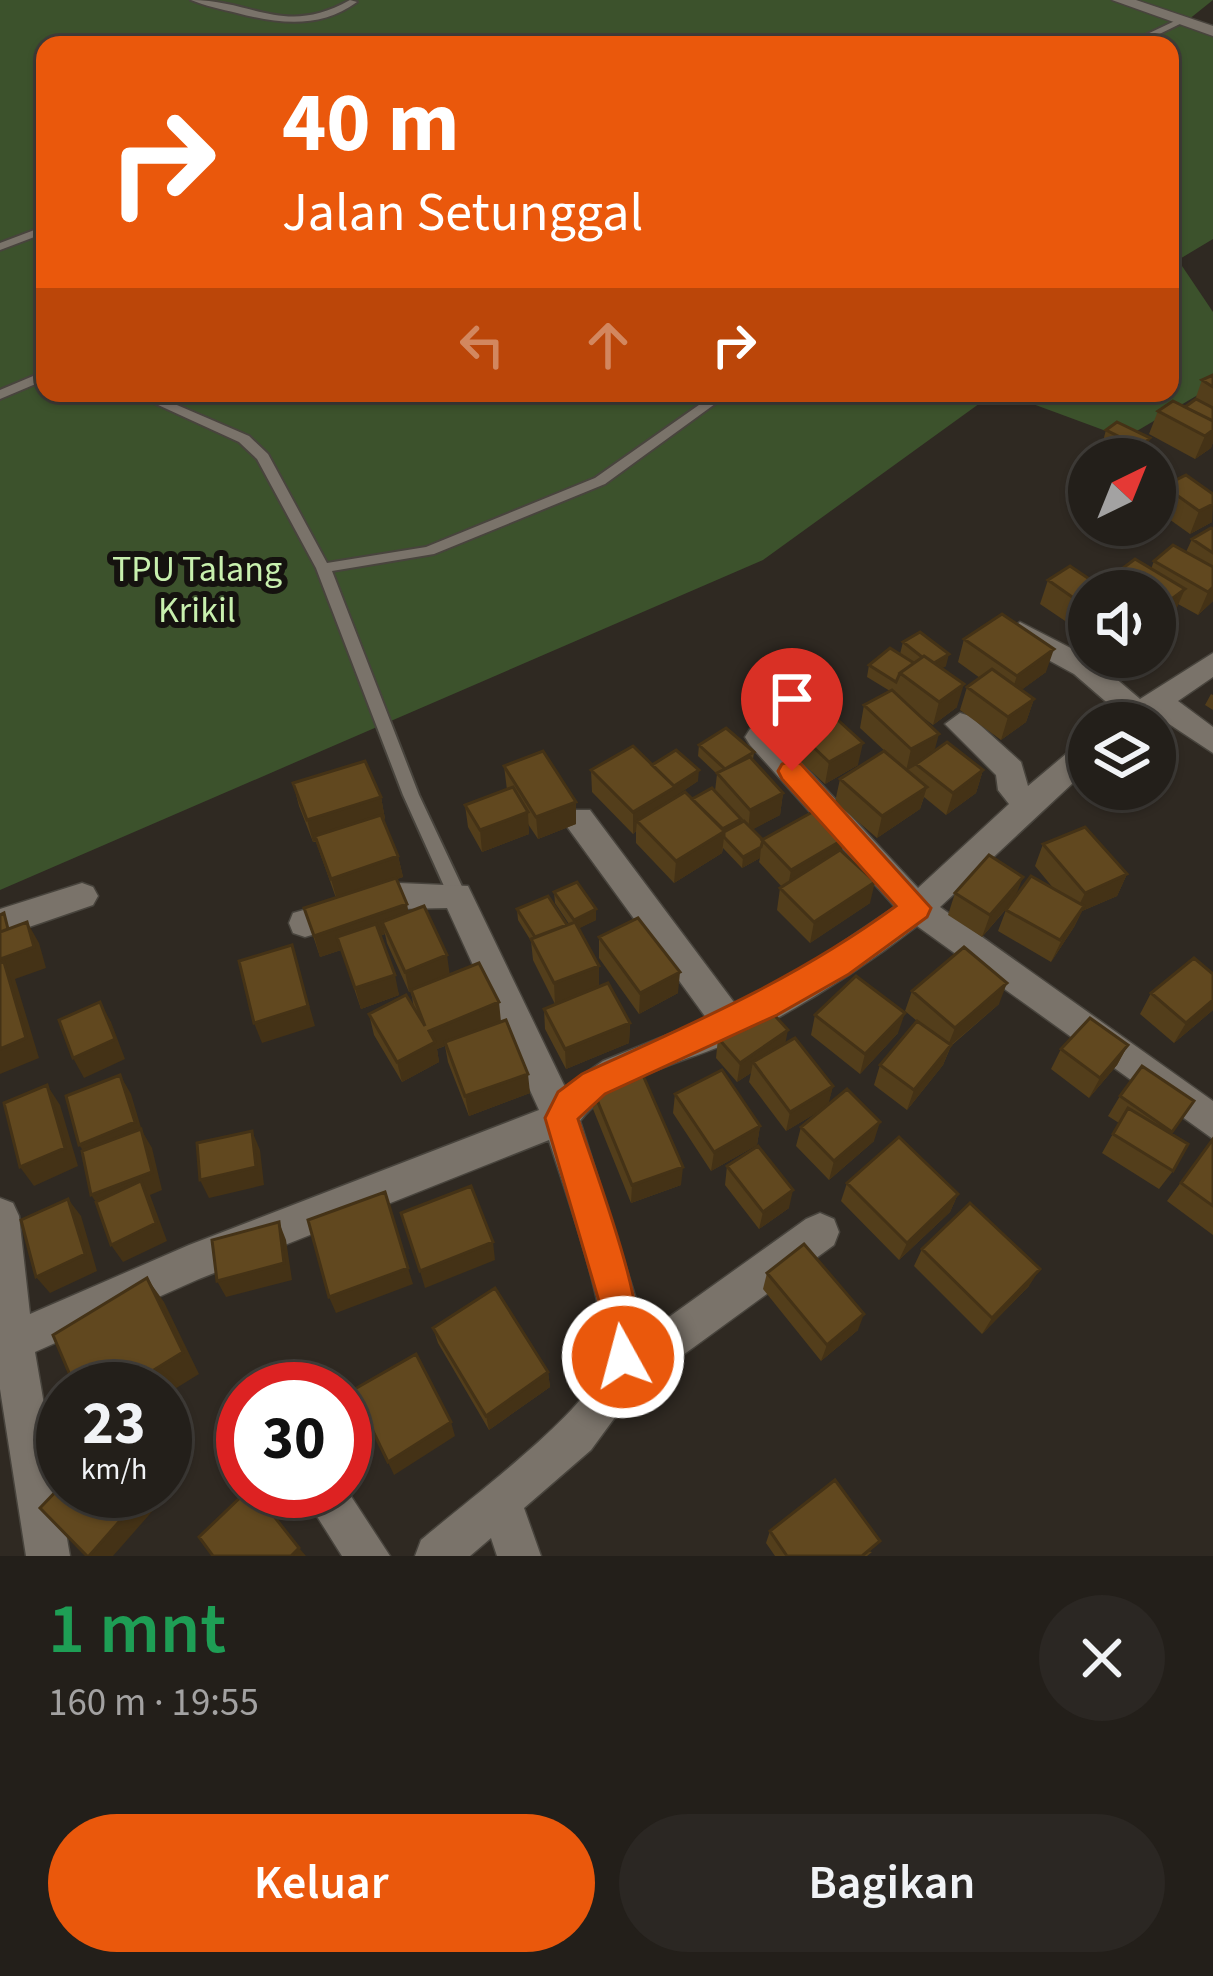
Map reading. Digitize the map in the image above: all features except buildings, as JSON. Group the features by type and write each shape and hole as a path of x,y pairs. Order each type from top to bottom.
{"street":[{"path":"1120,0 1213,31"},
{"path":"1004,623 1084,668 1127,702"},
{"path":"1155,702 1213,662"},
{"path":"960,724 1010,770 1013,790 1028,805"},
{"path":"1176,727 1213,742"},
{"path":"760,737 916,908 1213,1122"},
{"path":"7,1345 189,1264 561,1118 577,1095 593,1084 730,1026 838,965 916,908 1068,770"},
{"path":"579,819 660,923 730,1026"},
{"path":"304,923 399,896 457,895 561,1118 621,1315 621,1376"},
{"path":"0,923 82,896"},
{"path":"0,1216 7,1345 48,1556"},
{"path":"437,1556 576,1436 621,1376 820,1232"},
{"path":"499,1498 519,1556"},
{"path":"341,1518 368,1556"}],"lane":[{"path":"195,0 283,21 327,16 353,2"},
{"path":"1150,36 1182,21"},
{"path":"0,247 36,233"},
{"path":"0,395 36,379"},
{"path":"159,402 244,439 263,457 322,568 411,795 457,895"},
{"path":"322,568 429,551 600,481 711,402"}],"green space":[{"name":"TPU Talang Krikil","path":"0,0 1213,0 1188,20 1213,30 1213,239 1179,259 1179,36 36,36 36,402 982,402 763,560 0,890"},
{"name":"TPU Talang Krikil","path":"1179,261 1213,312 1213,386 1125,438 1027,402 1179,402"}],"route":[{"path":"623,1357 621,1315 561,1118 570,1102 593,1084 766,1006 838,965 916,908 792,771"}]}
